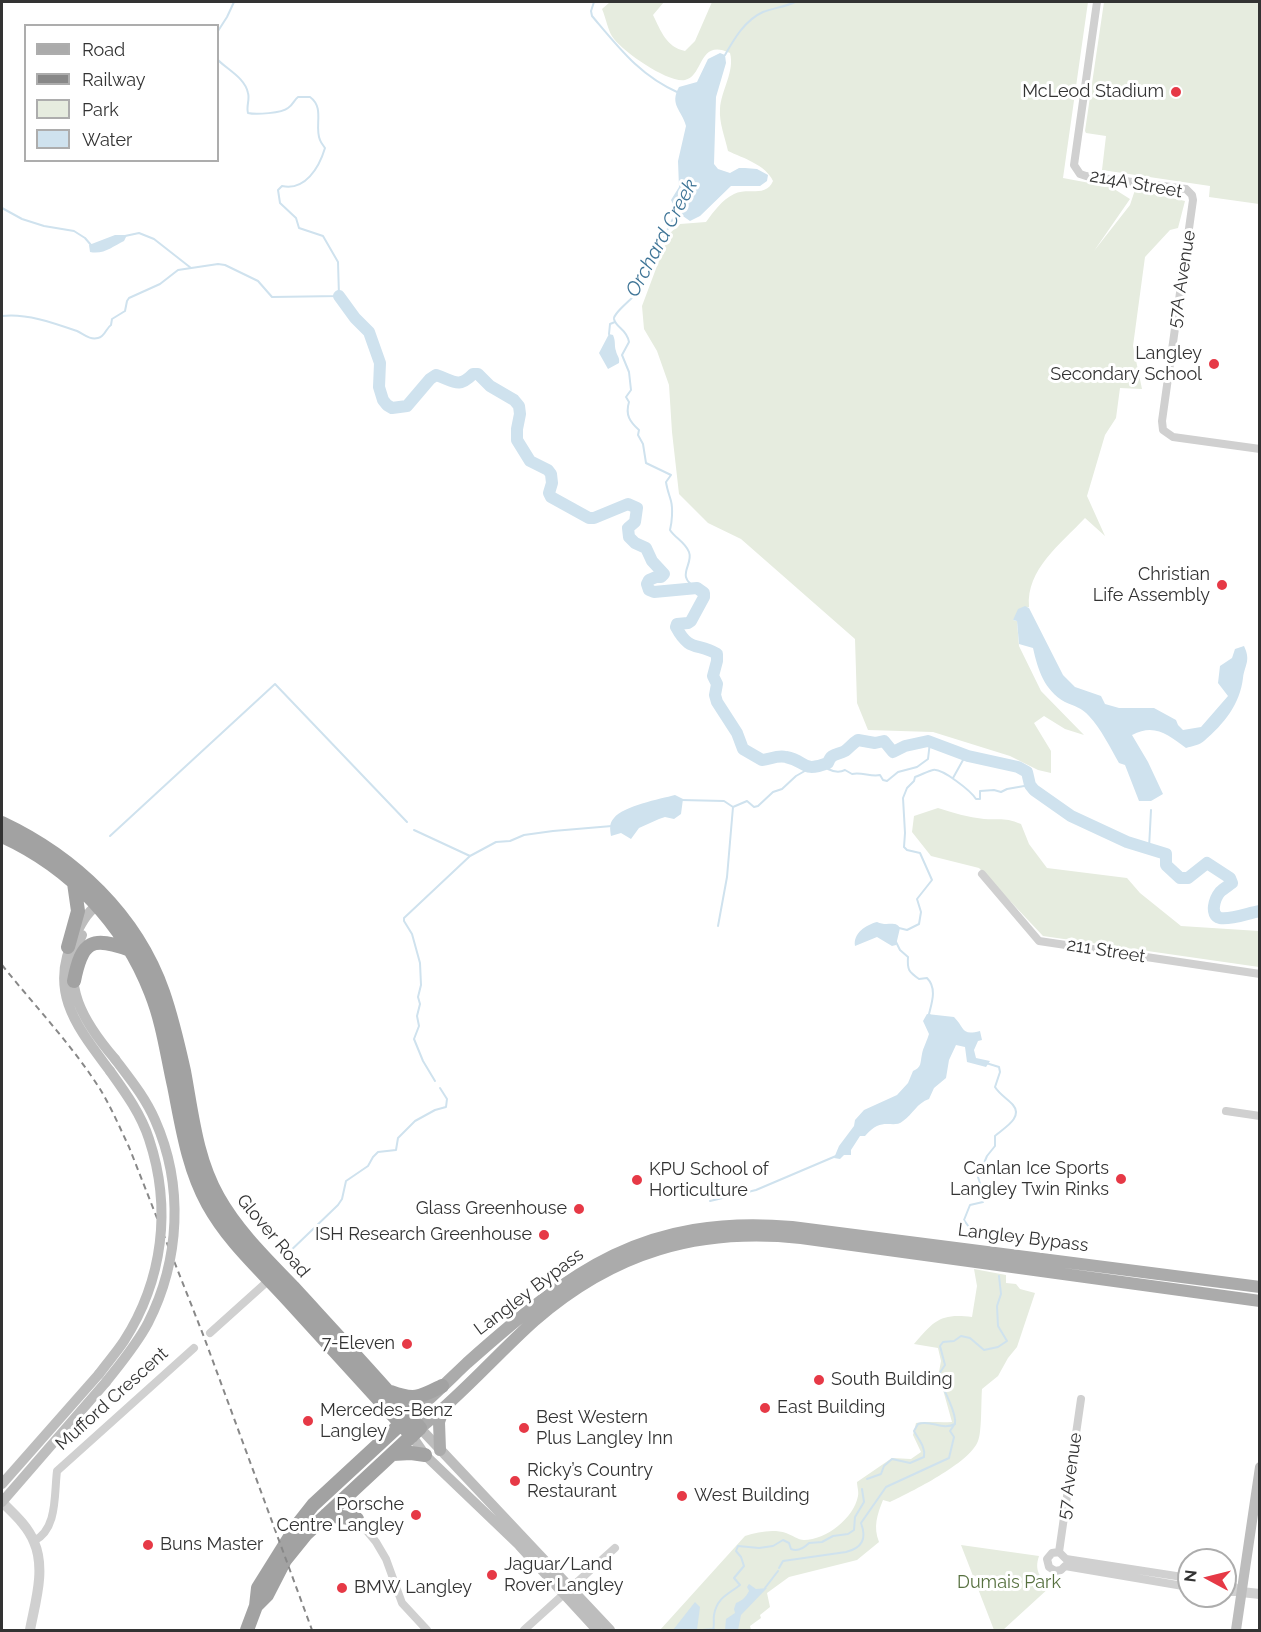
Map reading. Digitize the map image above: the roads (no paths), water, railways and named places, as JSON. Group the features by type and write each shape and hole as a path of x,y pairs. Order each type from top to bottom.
{"highway":[{"name":"Glover Road","path":"2,824 20,832 67,862 96,886 102,904 130,950 152,994 192,1168 206,1201 237,1247 382,1394"},
{"name":"Glover Road","path":"2,836 38,857 127,924 163,990 176,1036 203,1164 217,1196 247,1239 416,1432"},
{"path":"68,947 78,911 74,883"},
{"path":"74,981 78,962 89,945 105,942 130,950"},
{"path":"375,1448 385,1424 382,1394 410,1398 422,1396 442,1386"},
{"name":"Langley Bypass","path":"247,1630 256,1606 258,1588 298,1524 313,1505 405,1420"},
{"name":"Langley Bypass","path":"256,1606 267,1595 285,1560 296,1546 416,1432"},
{"path":"393,1454 425,1455"},
{"path":"354,1491 354,1512 357,1519"},
{"path":"327,1515 357,1519"}],"main road":[{"path":"2,1502 102,1378 142,1308 159,1257 162,1228 159,1178 149,1138 128,1096 84,1038 72,1018 65,981 68,947 85,918 102,904"},
{"path":"2,1484 132,1349 163,1289 171,1258 175,1206 170,1163 156,1120 141,1093 84,1018 77,999 73,967 77,945 102,904"},
{"name":"Langley Bypass","path":"405,1420 532,1308 597,1262 643,1242 675,1232 743,1224 792,1227 1245,1285 1260,1285"},
{"name":"Langley Bypass","path":"416,1432 559,1301 629,1259 694,1240 751,1234 801,1238 1260,1301"},
{"path":"1242,1298 1260,1306"},
{"path":"440,1450 439,1422 446,1405"},
{"name":"Glover Road","path":"416,1432 440,1450 568,1592 597,1630"},
{"name":"Glover Road","path":"416,1432 425,1455 610,1630"},
{"path":"1236,1630 1260,1467"}],"street":[{"name":"214A Street","path":"1096,2 1073,160 1076,170 1086,176 1186,189 1192,195 1193,200"},
{"name":"57A Avenue","path":"1193,200 1162,421 1163,430 1173,437 1260,449"},
{"name":"211 Street","path":"982,874 1040,941 1260,974"},
{"path":"1227,1111 1260,1116"},
{"path":"210,1333 269,1280"},
{"name":"Mufford Crescent","path":"34,1541 42,1538 51,1521 57,1471 194,1348"},
{"name":"57 Avenue","path":"1081,1399 1059,1552 1052,1553 1047,1559 1048,1564 1053,1570 1060,1570 1065,1566 1177,1585"},
{"path":"2,1502 34,1541 39,1576 30,1630"},
{"path":"357,1519 376,1542 386,1559 402,1603 427,1630"},
{"path":"524,1630 615,1548"},
{"path":"1059,1552 1066,1558 1177,1576"},
{"path":"1237,1588 1242,1592"},
{"path":"1237,1592 1260,1594"}],"water":[{"path":"720,53 725,55 726,63 716,97 714,164 718,169 730,173 739,168 757,169 768,175 767,181 760,186 731,186 700,216 690,221 677,212 671,200 679,187 678,161 686,126 675,98 679,87 697,82 708,59"},
{"path":"115,235 127,235 124,241 108,249 95,253 90,252 89,245"},
{"path":"609,334 613,335 619,363 608,369 599,353"},
{"path":"1025,606 1029,608 1063,675 1075,687 1101,696 1105,704 1119,708 1154,708 1176,720 1183,730 1201,727 1228,696 1218,683 1220,666 1232,658 1235,649 1244,646 1247,659 1235,705 1202,742 1186,748 1167,735 1154,730 1132,735 1163,794 1151,801 1139,801 1125,765 1119,763 1093,721 1084,711 1065,702 1052,692 1040,672 1033,648 1019,644 1017,621 1013,620 1018,609"},
{"path":"675,795 683,799 681,814 674,819 665,817 639,828 631,839 621,833 611,836 611,822 625,810"},
{"path":"877,922 896,924 900,928 896,945 892,946 877,937 855,946 858,933"},
{"path":"927,1014 954,1017 966,1032 980,1031 982,1040 978,1041 974,1050 976,1058 990,1061 986,1067 967,1062 965,1047 956,1045 949,1060 946,1078 934,1088 929,1099 921,1103 899,1123 882,1124 865,1136 860,1136 851,1150 851,1155 844,1155 840,1159 834,1158 839,1146 854,1126 855,1120 864,1110 897,1095 919,1066 929,1034 923,1021"},
{"path":"749,1584 756,1589 767,1588 741,1615 738,1630 725,1630 726,1619 735,1613 736,1603 742,1600 749,1591 747,1587"},
{"path":"695,1602 700,1607 697,1630 673,1630"}],"waterway":[{"path":"219,29 234,2"},
{"name":"Orchard Creek","path":"594,2 592,16 621,50 641,70 679,93"},
{"path":"725,55 736,36 757,15 795,2"},
{"path":"2,316 40,319 89,337 98,338 111,325 112,319 125,311 129,298 160,284 178,270 218,264 225,265 258,281 272,297 339,296 338,262 323,236 299,228 296,218 280,203 278,190 282,186 298,185 310,176 319,163 325,148 318,135 317,106 310,97 298,97 285,110 248,113 246,88 240,79 219,61"},
{"path":"2,208 22,219 44,226 74,231 91,245"},
{"name":"Orchard Creek","path":"678,210 638,291 614,319 626,334 629,342 622,355 629,372 631,390 626,397 629,402 628,414 639,430 638,435 643,444 646,463 671,475 666,482 672,508 670,530 689,552 686,575 690,584 697,588"},
{"path":"125,236 139,233 154,239 191,268"},
{"path":"339,296 369,332 380,363 379,387 387,405 392,408 407,406 436,375 459,382 468,379 473,374 478,374 490,386 514,400 519,406 517,440 530,461 548,470 551,474 552,483 549,493 551,497 589,518 628,504 637,508 635,522 628,528 629,537 646,548 652,561 664,574 649,580 647,584 649,590 654,592 697,588 704,593 691,621 677,624 676,627 690,644 717,654 713,676 717,684 715,695 737,733 743,749 762,760 783,757 813,767 828,763 833,756 845,751 858,740 875,743 884,741 893,752 905,746 928,741 968,756 1018,767 1027,772 1030,785 1034,790 1071,816 1127,842 1166,854 1166,865 1180,878 1188,878 1207,863 1230,878 1232,883 1216,898 1214,910 1220,918 1260,911"},
{"path":"609,334 610,324 615,322"},
{"path":"110,836 275,684 407,822"},
{"path":"828,763 828,769 832,771 845,770 852,774 880,775 883,780 887,781 898,772 917,767 928,759 930,742"},
{"path":"953,778 963,760 968,756"},
{"path":"733,807 747,801 754,807 758,806 773,792 782,789 796,776 810,768"},
{"path":"915,777 937,770 956,781 976,799 980,799 980,791 1001,792 1030,785"},
{"path":"899,928 907,930 919,924 921,912 917,899 932,880 920,853 904,847 903,798 915,777"},
{"path":"681,800 724,801 733,807"},
{"path":"718,926 727,877 733,807"},
{"path":"1149,848 1151,810"},
{"path":"435,1081 414,1039 419,1026 417,1016 420,1004 418,997 421,985 420,963 412,934 404,918 470,856 496,842 510,841 524,835 612,826"},
{"path":"414,830 470,856"},
{"path":"896,942 900,950 908,957 908,968 911,972 919,979 927,978 932,986 929,1014 931,1017"},
{"path":"986,1063 999,1067 1000,1072 995,1087 1013,1105 1016,1114 1011,1123 995,1136 995,1146 987,1156 978,1177 984,1196 983,1202 970,1205 964,1220 971,1230 981,1228 1001,1236 1003,1240"},
{"path":"283,1258 338,1205 342,1199 346,1181 368,1166 378,1152 396,1150 398,1138 415,1121 446,1107 447,1099 440,1088"},
{"path":"710,1201 756,1190 836,1156"},
{"path":"867,1479 881,1474 884,1466 892,1459 910,1463 924,1457 923,1446 914,1431 918,1424 946,1426 955,1424 947,1395 938,1380 945,1365 940,1346 943,1342 954,1341 961,1336 970,1338 984,1350 998,1347 1007,1341 998,1326 997,1306 1001,1294 999,1276"},
{"path":"779,1568 783,1561 846,1552 856,1548 863,1538 861,1523 886,1487 949,1458 954,1437 950,1431 954,1425"},
{"path":"713,1630 714,1615 718,1604 740,1585 734,1578 744,1566 736,1551 738,1546 759,1548 773,1546 783,1540 789,1543 791,1549 796,1550 809,1543 822,1542 833,1536 848,1534 854,1530 855,1517 864,1502 862,1489"},
{"path":"765,1588 778,1571"},
{"path":"702,1630 714,1629"}],"railway":[{"path":"2,965 89,1073 119,1125 204,1337 312,1630"}],"place":[{"name":"McLeod Stadium","path":"1176,92"},
{"name":"Langley Secondary School","path":"1214,364"},
{"name":"Christian Life Assembly","path":"1222,585"},
{"name":"Canlan Ice Sports Langley Twin Rinks","path":"1121,1179"},
{"name":"KPU School of Horticulture","path":"637,1180"},
{"name":"Glass Greenhouse","path":"579,1209"},
{"name":"ISH Research Greenhouse","path":"544,1235"},
{"name":"7-Eleven","path":"407,1344"},
{"name":"South Building","path":"819,1380"},
{"name":"East Building","path":"765,1408"},
{"name":"Mercedes-Benz Langley","path":"308,1421"},
{"name":"Best Western Plus Langley Inn","path":"524,1428"},
{"name":"Ricky’s Country Restaurant","path":"515,1481"},
{"name":"West Building","path":"682,1496"},
{"name":"Porsche Centre Langley","path":"416,1515"},
{"name":"Buns Master","path":"148,1545"},
{"name":"Jaguar/Land Rover Langley","path":"492,1575"},
{"name":"BMW Langley","path":"342,1588"}],"park label":[{"name":"Dumais Park","path":"1009,1583"}]}
